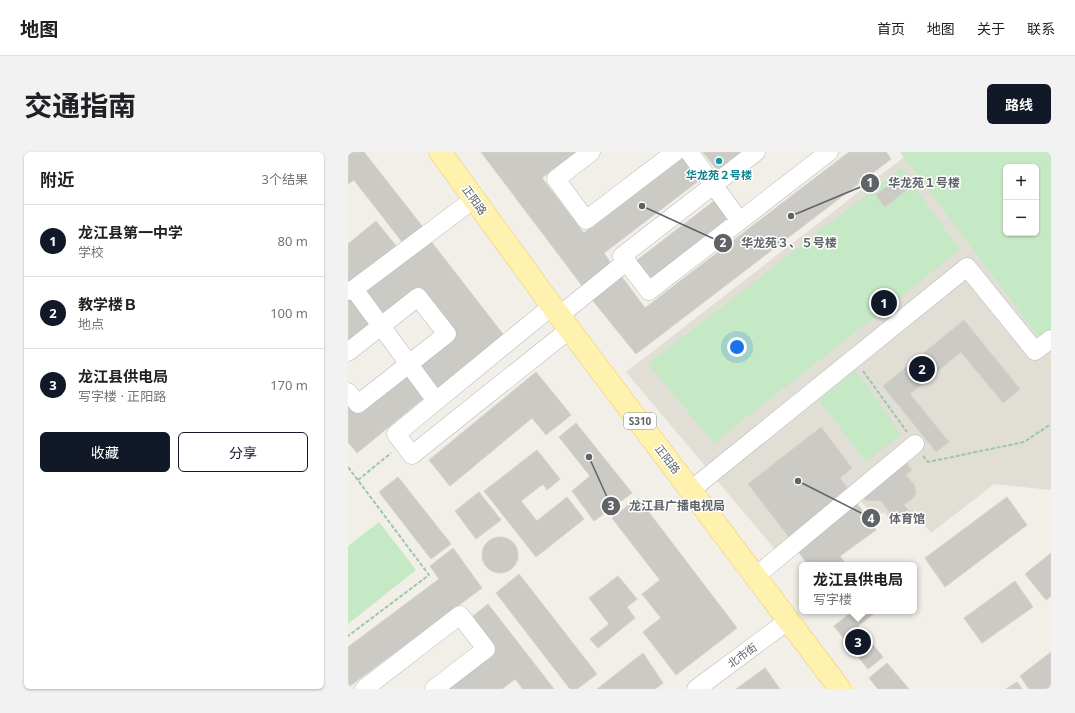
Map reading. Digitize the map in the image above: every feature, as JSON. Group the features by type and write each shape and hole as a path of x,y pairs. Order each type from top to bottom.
{"main road":[{"name":"正阳路","path":"440,152 561,317 840,689"}],"street":[{"path":"591,152 556,179 586,220 674,152"},
{"path":"690,152 740,221"},
{"path":"756,152 622,256 649,291 829,152"},
{"path":"436,401 381,326 351,290 474,198"},
{"path":"561,317 436,401 399,439 412,455 561,317 627,261"},
{"path":"691,490 967,267 1035,351 1051,339"},
{"path":"348,352 418,297 448,334 358,404 348,392"},
{"path":"756,576 915,444"},
{"path":"364,689 460,616 486,649 434,689"},
{"name":"北市街","path":"696,689 789,620"}],"path":[{"path":"854,358 928,462 1024,442 1051,424"},
{"path":"358,480 399,439"},
{"path":"348,467 429,575 348,636"}],"shaded area":[{"path":"1051,152 1051,490 994,484 931,533 913,512 894,525 884,512 875,518 855,494 778,553 626,372 904,157"}],"green space":[{"path":"900,152 1051,152 1051,333 1041,340"},
{"path":"901,168 960,250 714,443 648,364"},
{"path":"856,370 901,435 866,462 819,400"},
{"path":"379,522 416,570 348,624 348,546"}],"building":[{"path":"348,152 364,152 426,231 406,247 354,180 348,184"},
{"path":"481,152 576,152 542,178 584,233 684,157 701,179 604,253 612,265 583,287"},
{"name":"华龙苑２号楼","path":"703,152 741,152 717,170"},
{"path":"849,152 886,152 891,159 636,354 590,297 619,273 645,308"},
{"path":"900,176 909,188 885,207 876,195"},
{"path":"714,201 727,219 650,279 636,261"},
{"path":"376,221 397,247 348,286 348,244"},
{"path":"430,240 506,338 434,394 413,367 454,335 420,291 384,318 364,291"},
{"path":"352,295 373,323 348,343 348,298"},
{"path":"964,320 1020,389 1003,403 961,352 910,394 949,442 936,452 883,386"},
{"path":"536,372 571,415 546,435 532,418 450,486 429,460"},
{"path":"404,373 424,398 357,453 348,442 348,403"},
{"path":"576,423 632,493 594,521 572,491 590,476 559,437"},
{"path":"821,427 852,468 840,478 852,494 792,541 748,484"},
{"path":"537,450 560,479 547,490 543,484 521,501 537,521 567,497 584,519 536,557 484,491"},
{"path":"904,459 912,470 906,475 915,486 916,492 914,497 904,505 909,511 896,521 881,501 865,500 861,494"},
{"path":"398,477 451,544 431,559 379,492"},
{"path":"479,492 501,520 476,539 455,511"},
{"path":"1007,497 1027,525 945,587 925,558"},
{"path":"638,498 737,628 676,675 643,632 661,618 642,594 660,580 612,518"},
{"path":"856,502 876,530 840,556 844,562 806,562 795,547"},
{"path":"504,537 513,542 517,548 517,562 513,568 504,573 496,573 487,568 483,562 482,551 487,542 493,538"},
{"path":"453,548 482,588 350,686 348,683 348,647 439,579 430,566"},
{"path":"1051,553 1051,596 1046,600 1025,574"},
{"path":"519,574 597,674 577,689 570,689 496,593"},
{"path":"618,576 637,599 627,607 635,618 598,648 590,639 609,624 589,598"},
{"path":"1015,581 1033,607 982,643 964,618"},
{"path":"488,604 554,689 523,689 515,679 502,689 442,689 490,651 467,621"},
{"path":"849,614 873,614 858,626 883,657 868,669 834,626"},
{"path":"1051,652 1051,689 1029,689 1020,676"},
{"path":"643,653 663,683 655,689 597,689"},
{"path":"887,663 909,689 878,689 869,678"},
{"path":"765,668 780,689 736,689"},
{"path":"1017,682 1022,689 1006,689"}],"place":[{"name":"华龙苑２号楼","path":"719,161"},
{"name":"华龙苑３、５号楼","path":"642,206"},
{"name":"华龙苑１号楼","path":"791,216"},
{"name":"龙江县第一中学","path":"884,303"},
{"name":"教学楼Ｂ","path":"922,369"},
{"name":"龙江县广播电视局","path":"589,457"},
{"name":"体育馆","path":"798,481"},
{"name":"龙江县供电局","path":"858,642"}]}
